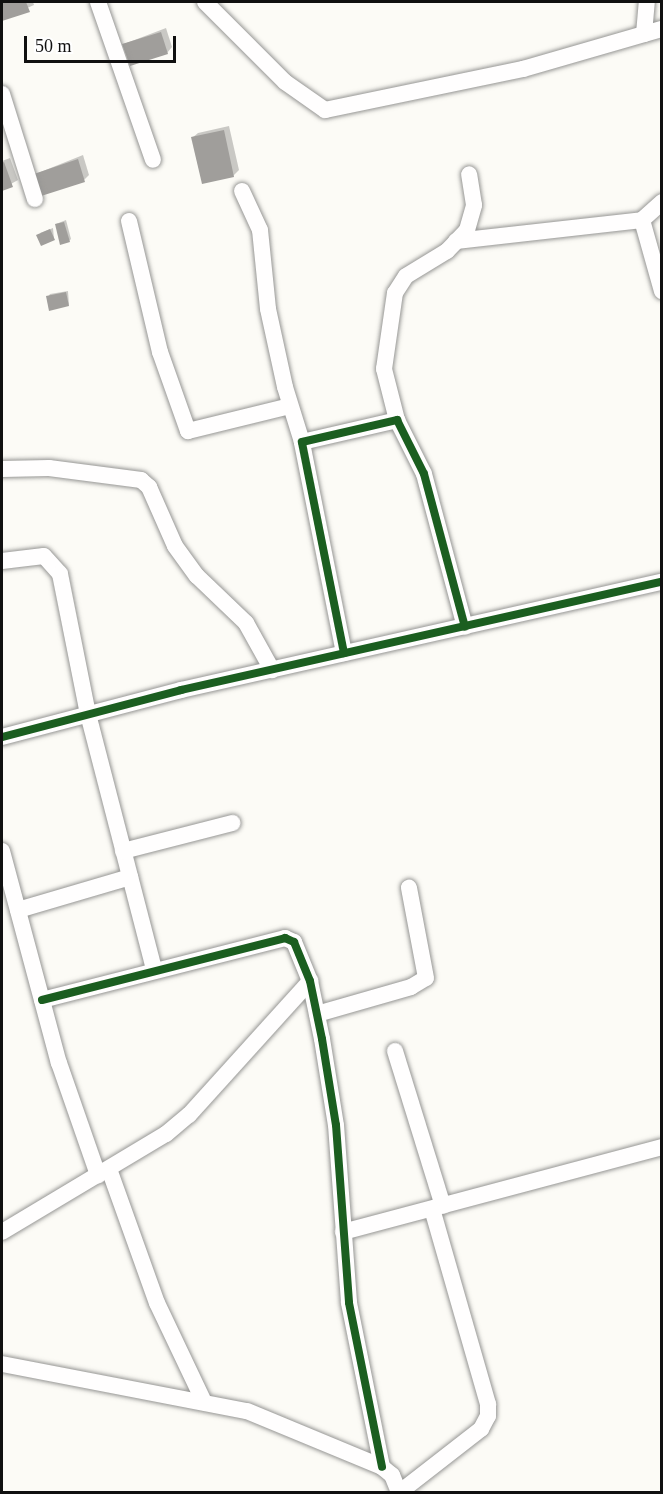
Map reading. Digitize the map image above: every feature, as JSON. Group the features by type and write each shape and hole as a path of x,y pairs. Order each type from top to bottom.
{"street":[{"path":"98,2 153,160"},
{"path":"206,2 285,82 325,110 523,69 662,29"},
{"path":"644,34 647,2"},
{"path":"2,94 35,199"},
{"path":"465,627 424,474 396,420 384,369 395,293 406,276 456,241 467,230 474,205 469,174"},
{"path":"242,191 260,230 268,309 290,406 302,442 344,654"},
{"path":"456,241 642,220 662,202"},
{"path":"642,220 662,291"},
{"path":"129,221 160,352 188,431 290,406"},
{"path":"302,442 396,420"},
{"path":"2,469 49,468 141,480 149,487 175,546 197,576 246,623 272,670"},
{"path":"2,561 44,556 60,574 88,714 154,970"},
{"path":"2,737 272,670 662,582"},
{"path":"123,851 232,823"},
{"path":"2,851 42,1000 104,1172 157,1303 204,1402"},
{"path":"18,910 130,877"},
{"path":"317,1014 411,987 426,978 410,888"},
{"path":"42,1000 285,938 294,942 301,952 310,981 336,1125 349,1303 382,1467"},
{"path":"2,1232 165,1134 189,1115 310,981"},
{"path":"2,1364 247,1412 382,1467 392,1475 400,1492 481,1428 488,1416 488,1404 395,1051"},
{"path":"343,1232 661,1148"}],"building":[{"path":"2,2 26,2 30,12 2,21"},
{"path":"161,32 168,54 130,66 122,44"},
{"path":"224,130 234,177 202,184 191,137"},
{"path":"78,159 85,182 38,197 31,175"},
{"path":"4,162 13,187 2,191 2,163"},
{"path":"64,222 70,242 60,245 55,224"},
{"path":"50,229 55,240 41,246 36,235"},
{"path":"66,292 69,306 49,311 46,296"}],"cycle path":[{"path":"344,653 302,442 397,420 424,474 465,627"},
{"path":"2,737 181,690 662,582"},
{"path":"42,1000 285,938 294,942 310,981 322,1039 336,1125 349,1303 382,1467"}]}
